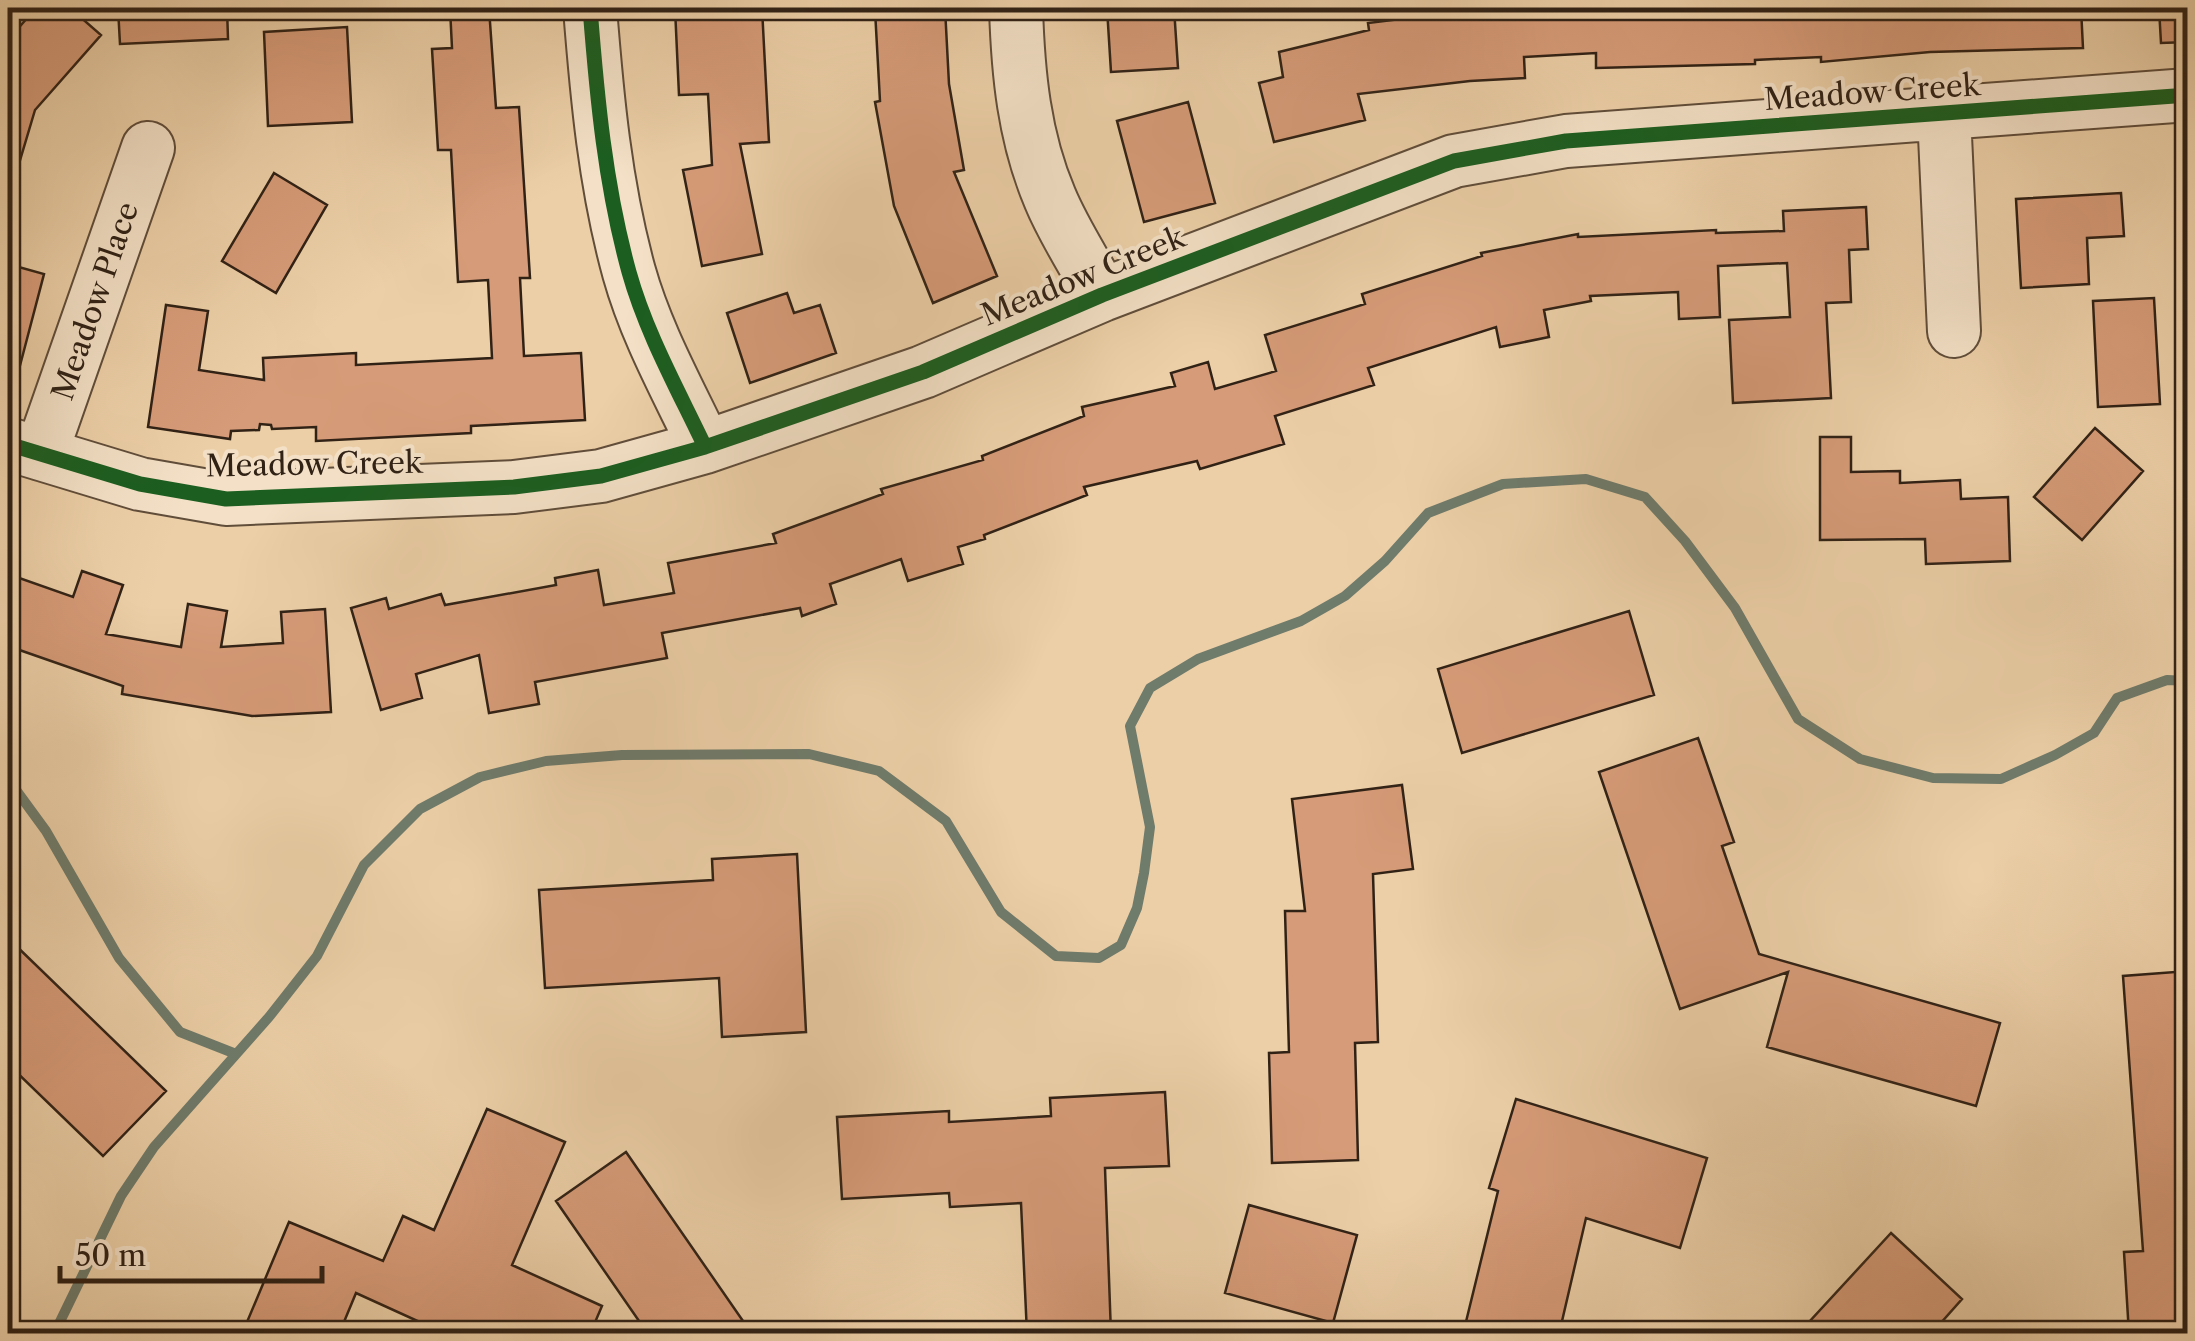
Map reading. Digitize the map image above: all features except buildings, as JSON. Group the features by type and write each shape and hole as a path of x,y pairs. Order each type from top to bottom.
{"street":[{"path":"590,8 600,140 629,272 648,326 705,447"},
{"path":"1016,8 1018,70 1030,138 1050,200 1102,295"},
{"name":"Meadow Creek","path":"24,449 140,484 226,499 514,486 600,476 705,447 923,372 1102,295 1454,160 1566,142 2188,96"},
{"path":"1944,114 1954,331"},
{"name":"Meadow Place","path":"24,449 148,148"}],"waterway":[{"path":"54,1334 121,1196 154,1147 269,1017 317,956 364,865 420,809 480,777 546,761 622,755 809,754 879,771 946,821 1001,912 1056,956 1099,958 1121,945 1137,908 1144,873 1150,827 1130,726 1150,688 1198,659 1301,621 1345,596 1385,561 1428,513 1503,484 1586,479 1645,497 1685,541 1735,608 1798,719 1860,759 1933,778 2001,779 2094,733 2117,698 2167,680 2188,681"},
{"path":"8,779 46,831 119,958 180,1032 236,1054"}],"cycle path":[{"path":"590,8 608,174 629,272 653,339 705,447"},
{"path":"8,444 140,484 226,499 514,487 601,476 705,447 923,372 1102,295 1454,161 1566,141 2188,95"}]}
